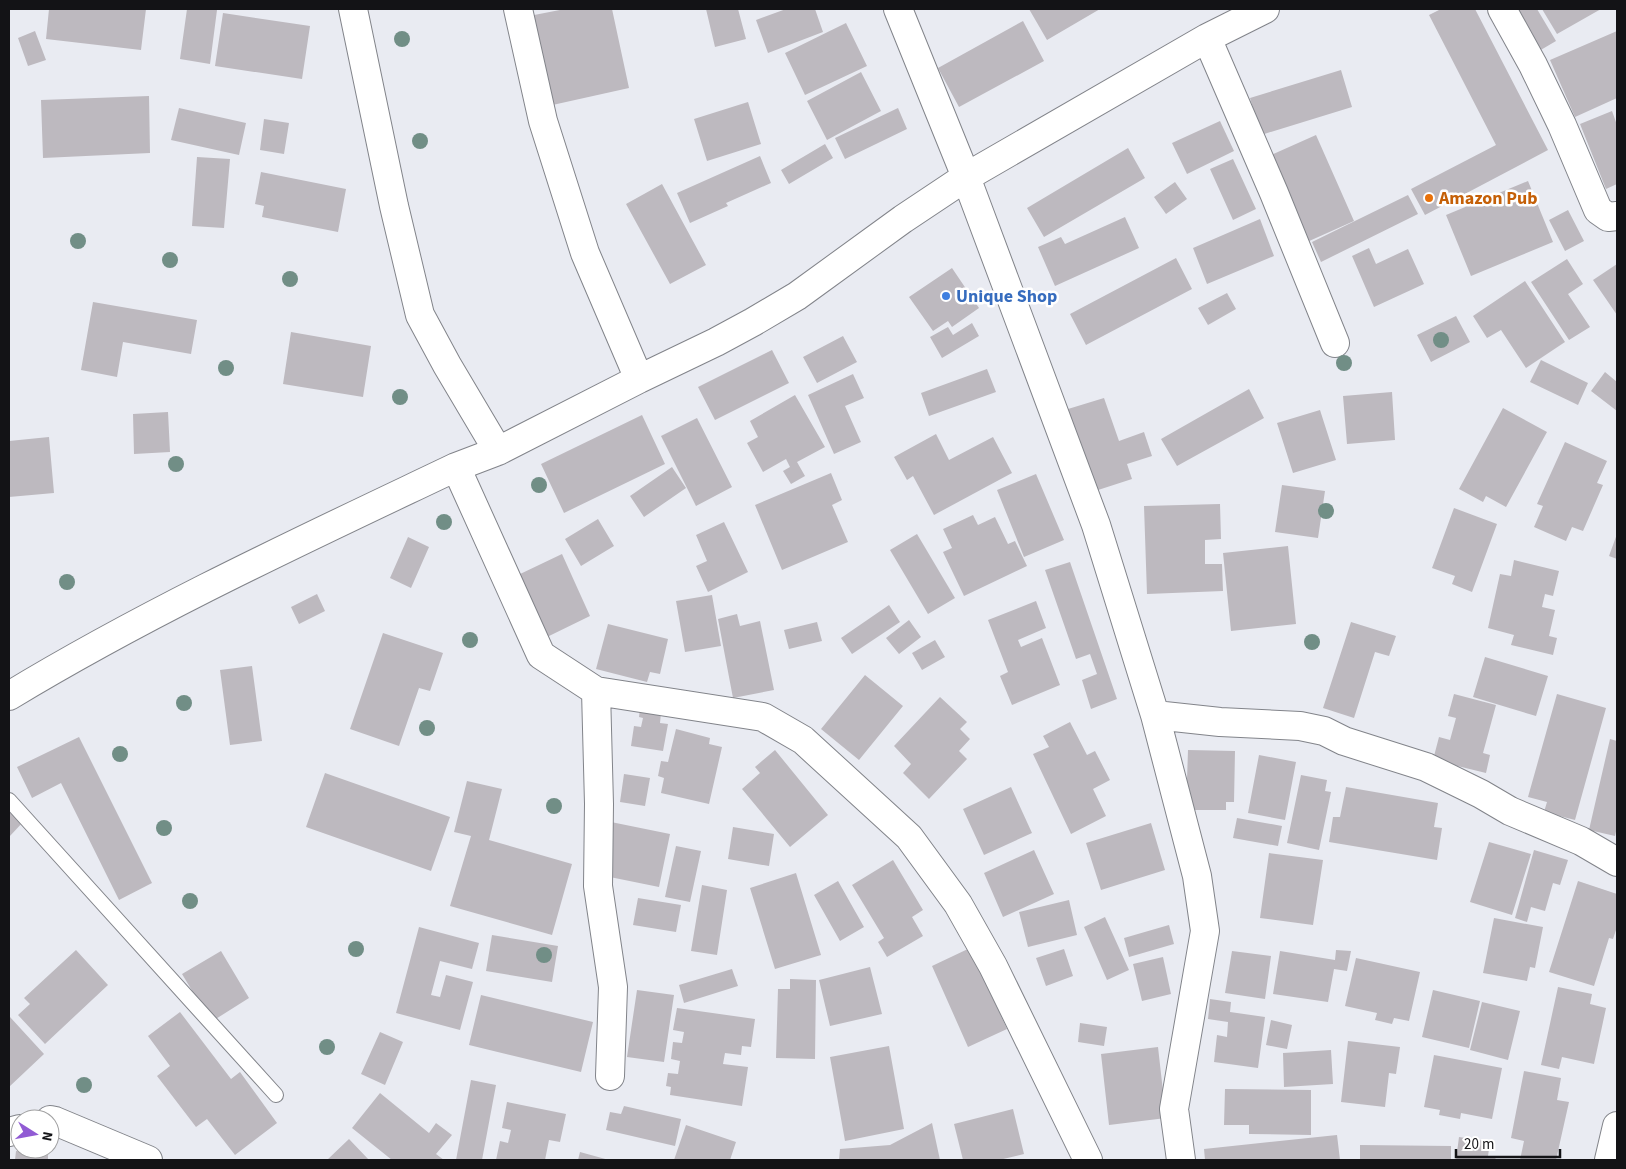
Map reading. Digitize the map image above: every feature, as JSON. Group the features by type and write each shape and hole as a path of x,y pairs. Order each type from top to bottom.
{"street":[{"path":"353,9 394,206 420,314 447,365 498,451"},
{"path":"518,9 543,121 586,253 639,379"},
{"path":"898,9 966,177 1096,524 1155,715 1197,876 1205,931 1174,1109 1181,1160"},
{"path":"9,696 48,672 186,596 456,467 498,451 716,342 797,296 896,224 966,177 1207,38 1265,9"},
{"path":"1502,9 1558,116 1598,210 1608,217 1617,216"},
{"path":"1207,38 1274,193 1334,343"},
{"path":"456,467 541,655 596,691 763,717 803,740 909,837 958,904 993,966 1088,1160"},
{"path":"596,691 599,804 598,886 613,987 610,1076"},
{"path":"1155,715 1220,722 1300,726 1324,731 1344,741 1426,766 1510,811 1581,841 1617,861"},
{"path":"60,1122 148,1160"},
{"path":"1609,1160 1617,1126"}],"lane":[{"path":"9,800 276,1095"}],"building":[{"path":"49,9 146,9 141,50 46,39"},
{"path":"187,9 217,10 210,64 180,59"},
{"path":"565,9 612,9 629,88 548,106 529,16"},
{"path":"706,9 738,9 746,39 715,47"},
{"path":"786,9 815,9 823,32 768,53 756,20"},
{"path":"1029,9 1100,9 1047,40"},
{"path":"1441,9 1475,9 1548,150 1425,215 1411,189 1496,145 1429,15"},
{"path":"1515,9 1537,9 1556,41 1539,51"},
{"path":"1542,9 1601,9 1557,34"},
{"path":"223,13 310,26 302,79 215,66"},
{"path":"1023,21 1044,61 959,107 938,68"},
{"path":"846,23 867,66 805,95 785,53"},
{"path":"35,31 46,60 28,66 18,38"},
{"path":"1617,31 1617,98 1575,117 1550,60"},
{"path":"1341,70 1352,107 1261,135 1250,98"},
{"path":"861,72 881,111 827,140 807,101"},
{"path":"149,96 150,153 43,158 41,100"},
{"path":"748,102 761,144 707,161 694,119"},
{"path":"179,108 246,123 239,155 171,140"},
{"path":"898,108 907,129 845,159 835,138"},
{"path":"1612,111 1617,125 1617,184 1606,189 1580,124"},
{"path":"264,119 289,123 284,154 260,150"},
{"path":"1220,121 1234,151 1187,174 1172,143"},
{"path":"1316,135 1354,221 1307,242 1269,156"},
{"path":"825,144 833,158 789,184 781,170"},
{"path":"1128,148 1145,178 1044,237 1027,208"},
{"path":"760,156 771,183 726,203 728,206 690,223 677,193"},
{"path":"197,157 230,159 224,228 192,226"},
{"path":"1233,159 1256,209 1233,220 1210,169"},
{"path":"261,172 346,189 338,232 262,217 264,206 255,204"},
{"path":"1528,181 1553,242 1471,276 1446,215"},
{"path":"1175,182 1187,199 1166,214 1154,197"},
{"path":"662,184 706,265 670,284 626,204"},
{"path":"1408,195 1418,214 1321,262 1312,242"},
{"path":"1568,210 1584,241 1565,251 1549,220"},
{"path":"1125,217 1139,248 1055,286 1038,247 1061,237 1065,244"},
{"path":"1260,219 1274,256 1207,284 1193,248"},
{"path":"1369,248 1376,264 1408,249 1424,284 1374,307 1352,256"},
{"path":"1176,258 1192,289 1086,345 1070,314"},
{"path":"1567,259 1583,284 1568,294 1590,327 1569,340 1531,282"},
{"path":"1617,264 1617,315 1593,280"},
{"path":"952,268 979,308 952,327 948,321 933,331 909,297"},
{"path":"1525,281 1565,342 1526,368 1501,330 1487,338 1473,316"},
{"path":"1227,293 1236,309 1208,325 1198,308"},
{"path":"93,302 197,320 191,354 123,342 117,377 81,370"},
{"path":"1456,316 1470,342 1431,362 1417,335"},
{"path":"972,323 979,336 942,358 930,337 948,327 953,335"},
{"path":"291,332 371,346 363,397 283,384"},
{"path":"843,336 857,362 817,383 803,357"},
{"path":"772,350 789,383 715,420 698,387"},
{"path":"1541,360 1588,383 1578,405 1530,382"},
{"path":"987,369 996,392 929,416 921,393"},
{"path":"1605,372 1617,382 1617,411 1591,391"},
{"path":"853,374 864,398 845,406 861,442 834,454 808,395"},
{"path":"1249,389 1264,418 1177,466 1161,439"},
{"path":"1392,392 1395,440 1347,444 1343,396"},
{"path":"795,395 825,447 797,462 805,476 791,484 783,471 790,467 786,459 763,472 747,443 758,437 750,421"},
{"path":"1104,398 1119,441 1144,432 1152,456 1127,464 1132,479 1095,491 1068,409"},
{"path":"1503,408 1547,432 1506,507 1486,496 1483,502 1459,489"},
{"path":"1320,410 1336,460 1293,473 1277,423"},
{"path":"168,412 170,452 134,454 133,414"},
{"path":"642,415 665,464 564,513 541,464"},
{"path":"697,418 732,487 696,506 661,436"},
{"path":"936,434 949,460 993,437 1012,473 934,515 913,476 907,480 894,457"},
{"path":"49,437 54,493 9,497 9,441"},
{"path":"1565,442 1607,461 1597,483 1603,485 1583,531 1572,527 1566,541 1534,527 1543,506 1537,504"},
{"path":"672,467 686,488 644,517 630,496"},
{"path":"831,473 842,500 832,505 848,542 782,570 755,505"},
{"path":"1036,474 1064,540 1024,557 997,490"},
{"path":"1282,485 1325,491 1318,538 1275,532"},
{"path":"1220,504 1221,539 1205,540 1205,564 1222,564 1223,591 1147,594 1144,506"},
{"path":"1454,508 1497,524 1472,592 1452,584 1455,576 1432,568"},
{"path":"973,515 978,525 995,517 1008,544 1015,541 1027,566 964,596 943,552 952,548 943,529"},
{"path":"598,519 614,546 581,566 565,539"},
{"path":"724,522 748,572 708,592 696,566 707,561 696,535"},
{"path":"917,534 955,598 928,614 890,550"},
{"path":"1617,534 1617,559 1609,556"},
{"path":"408,537 429,547 411,588 390,578"},
{"path":"1288,546 1296,624 1231,631 1223,553"},
{"path":"562,554 590,616 547,637 518,575"},
{"path":"1514,560 1559,571 1553,596 1545,594 1542,607 1555,610 1549,636 1557,638 1553,655 1511,645 1514,635 1488,628 1500,574 1511,576"},
{"path":"1070,562 1117,699 1091,709 1082,680 1097,674 1090,654 1076,659 1045,570"},
{"path":"317,594 325,611 299,624 291,607"},
{"path":"712,595 721,646 685,652 676,601"},
{"path":"1036,601 1046,628 1018,640 1021,647 1042,638 1060,685 1012,705 1000,676 1008,672 988,620"},
{"path":"889,605 900,622 852,654 841,638"},
{"path":"737,614 740,626 760,621 774,690 733,698 718,619"},
{"path":"909,620 921,637 899,654 886,638"},
{"path":"817,622 822,641 789,649 784,630"},
{"path":"1351,622 1396,636 1389,656 1375,652 1354,718 1323,708"},
{"path":"608,624 668,639 660,674 650,672 647,682 596,669"},
{"path":"383,633 443,653 430,691 419,688 399,746 350,729"},
{"path":"935,640 945,657 922,670 912,653"},
{"path":"1485,657 1548,676 1536,716 1473,697"},
{"path":"252,666 262,741 230,745 220,670"},
{"path":"865,675 903,706 859,760 821,729"},
{"path":"1454,694 1496,705 1483,753 1490,755 1486,773 1433,760 1439,737 1450,740 1456,718 1448,716"},
{"path":"1557,694 1606,708 1575,820 1544,812 1547,802 1528,797"},
{"path":"940,697 967,722 960,729 970,739 959,751 967,759 929,799 903,773 911,764 894,746"},
{"path":"640,709 661,713 660,723 668,724 663,751 631,746 634,726 641,727 643,718 639,717"},
{"path":"1070,722 1087,755 1095,751 1110,780 1093,789 1106,816 1071,834 1033,754 1049,747 1043,736"},
{"path":"676,729 710,738 709,744 722,747 709,804 661,793 664,778 658,776 661,761 668,762"},
{"path":"79,737 152,883 119,900 61,783 32,798 17,767"},
{"path":"1610,739 1617,741 1617,827 1615,836 1589,830"},
{"path":"775,750 828,815 790,847 742,789 760,773 755,767"},
{"path":"1188,750 1235,751 1234,802 1226,802 1226,810 1186,810"},
{"path":"1259,755 1296,762 1285,820 1248,813"},
{"path":"325,773 450,817 431,871 306,827"},
{"path":"624,774 650,778 645,806 620,802"},
{"path":"1301,775 1327,780 1325,791 1331,792 1319,850 1287,843"},
{"path":"467,781 502,789 489,840 572,864 552,935 450,906 471,836 454,832"},
{"path":"1011,787 1032,833 984,855 963,809"},
{"path":"1346,787 1438,803 1434,827 1442,828 1437,860 1329,842 1333,817 1340,817"},
{"path":"9,807 24,821 9,837"},
{"path":"1237,818 1282,826 1278,846 1233,838"},
{"path":"611,822 670,834 659,887 600,875"},
{"path":"1151,823 1165,870 1101,890 1086,843"},
{"path":"733,827 774,834 769,866 728,859"},
{"path":"1489,842 1531,854 1512,915 1470,902"},
{"path":"676,846 701,851 690,902 665,897"},
{"path":"1034,850 1054,894 1003,917 984,873"},
{"path":"1534,850 1568,860 1560,885 1553,883 1545,911 1531,907 1527,922 1515,918"},
{"path":"1269,853 1323,860 1313,925 1260,918"},
{"path":"893,860 923,910 912,917 923,936 887,957 878,942 884,938 852,885"},
{"path":"796,873 821,955 775,969 750,888"},
{"path":"838,881 864,927 840,941 814,895"},
{"path":"1578,881 1617,894 1617,927 1613,939 1609,938 1594,986 1549,972"},
{"path":"702,885 727,890 717,955 691,951"},
{"path":"638,898 681,905 676,932 633,925"},
{"path":"1069,900 1077,935 1028,947 1019,912"},
{"path":"1105,917 1129,970 1107,980 1084,927"},
{"path":"1494,918 1543,927 1535,968 1530,967 1527,981 1483,973"},
{"path":"1169,925 1174,944 1129,957 1124,938"},
{"path":"419,927 479,943 472,969 440,961 431,995 440,997 446,975 473,982 460,1030 396,1013"},
{"path":"492,935 558,946 552,982 486,971"},
{"path":"970,948 1007,1029 968,1047 932,966"},
{"path":"1064,949 1073,976 1046,986 1036,958"},
{"path":"76,950 108,985 45,1044 18,1015 30,1004 24,998"},
{"path":"1336,950 1351,951 1347,971 1334,969 1328,1002 1273,994 1280,951 1335,960"},
{"path":"221,951 249,998 211,1022 182,974"},
{"path":"1232,951 1271,956 1265,999 1225,993"},
{"path":"1163,957 1171,994 1142,1001 1133,964"},
{"path":"1356,958 1420,972 1409,1021 1394,1018 1392,1024 1375,1020 1377,1013 1345,1006"},
{"path":"870,967 882,1014 830,1026 819,980"},
{"path":"732,969 738,986 684,1003 679,985"},
{"path":"790,979 816,980 815,1059 776,1058 778,989 790,989"},
{"path":"1558,987 1592,994 1590,1004 1606,1008 1594,1064 1562,1057 1559,1069 1541,1065"},
{"path":"637,990 674,995 664,1062 627,1057"},
{"path":"1433,990 1480,1001 1469,1048 1422,1037"},
{"path":"481,995 593,1022 581,1072 469,1045"},
{"path":"1210,999 1231,1002 1230,1012 1265,1017 1258,1068 1214,1062 1217,1035 1227,1037 1228,1022 1208,1019"},
{"path":"1482,1002 1520,1011 1508,1060 1470,1050"},
{"path":"677,1008 755,1019 751,1047 742,1046 741,1055 725,1053 723,1064 748,1067 742,1106 670,1095 671,1087 666,1086 668,1073 678,1074 680,1061 671,1059 673,1042 682,1043 684,1032 673,1030"},
{"path":"180,1012 231,1079 240,1072 277,1123 235,1155 207,1119 196,1127 157,1076 170,1066 148,1036"},
{"path":"9,1018 44,1054 9,1087"},
{"path":"1271,1020 1292,1025 1287,1049 1266,1045"},
{"path":"1080,1023 1107,1027 1104,1046 1078,1042"},
{"path":"380,1032 403,1042 385,1085 361,1074"},
{"path":"1348,1041 1400,1047 1396,1074 1389,1073 1385,1107 1341,1102"},
{"path":"889,1046 904,1129 845,1141 830,1057"},
{"path":"1158,1047 1166,1118 1109,1125 1101,1054"},
{"path":"1331,1050 1333,1084 1284,1087 1283,1053"},
{"path":"1434,1055 1502,1068 1492,1119 1461,1113 1460,1119 1439,1115 1440,1110 1424,1107"},
{"path":"1524,1071 1561,1078 1557,1100 1569,1102 1556,1160 1520,1160 1524,1141 1511,1138"},
{"path":"471,1080 496,1085 482,1160 456,1160"},
{"path":"1225,1089 1311,1090 1311,1135 1249,1134 1249,1125 1224,1125"},
{"path":"380,1093 429,1133 436,1123 452,1135 436,1154 444,1160 392,1160 352,1128"},
{"path":"507,1102 566,1114 560,1142 549,1140 545,1160 496,1160 500,1141 508,1143 511,1130 502,1128"},
{"path":"624,1106 681,1119 675,1146 606,1130 610,1112 621,1114"},
{"path":"1013,1109 1024,1154 999,1160 963,1160 954,1124"},
{"path":"932,1123 940,1160 839,1160 840,1149 890,1145"},
{"path":"686,1125 736,1142 730,1160 674,1160"},
{"path":"1337,1135 1340,1160 1205,1160 1204,1149"},
{"path":"1459,1137 1490,1142 1488,1156 1496,1157 1495,1160 1456,1160"},
{"path":"349,1139 369,1160 327,1160"},
{"path":"1360,1145 1451,1146 1451,1160 1360,1160"},
{"path":"580,1152 609,1160 578,1160"},
{"path":"15,1159 48,1159 48,1160"}],"place":[{"name":"Amazon Pub","path":"1429,198"},
{"name":"Unique Shop","path":"946,296"}]}
